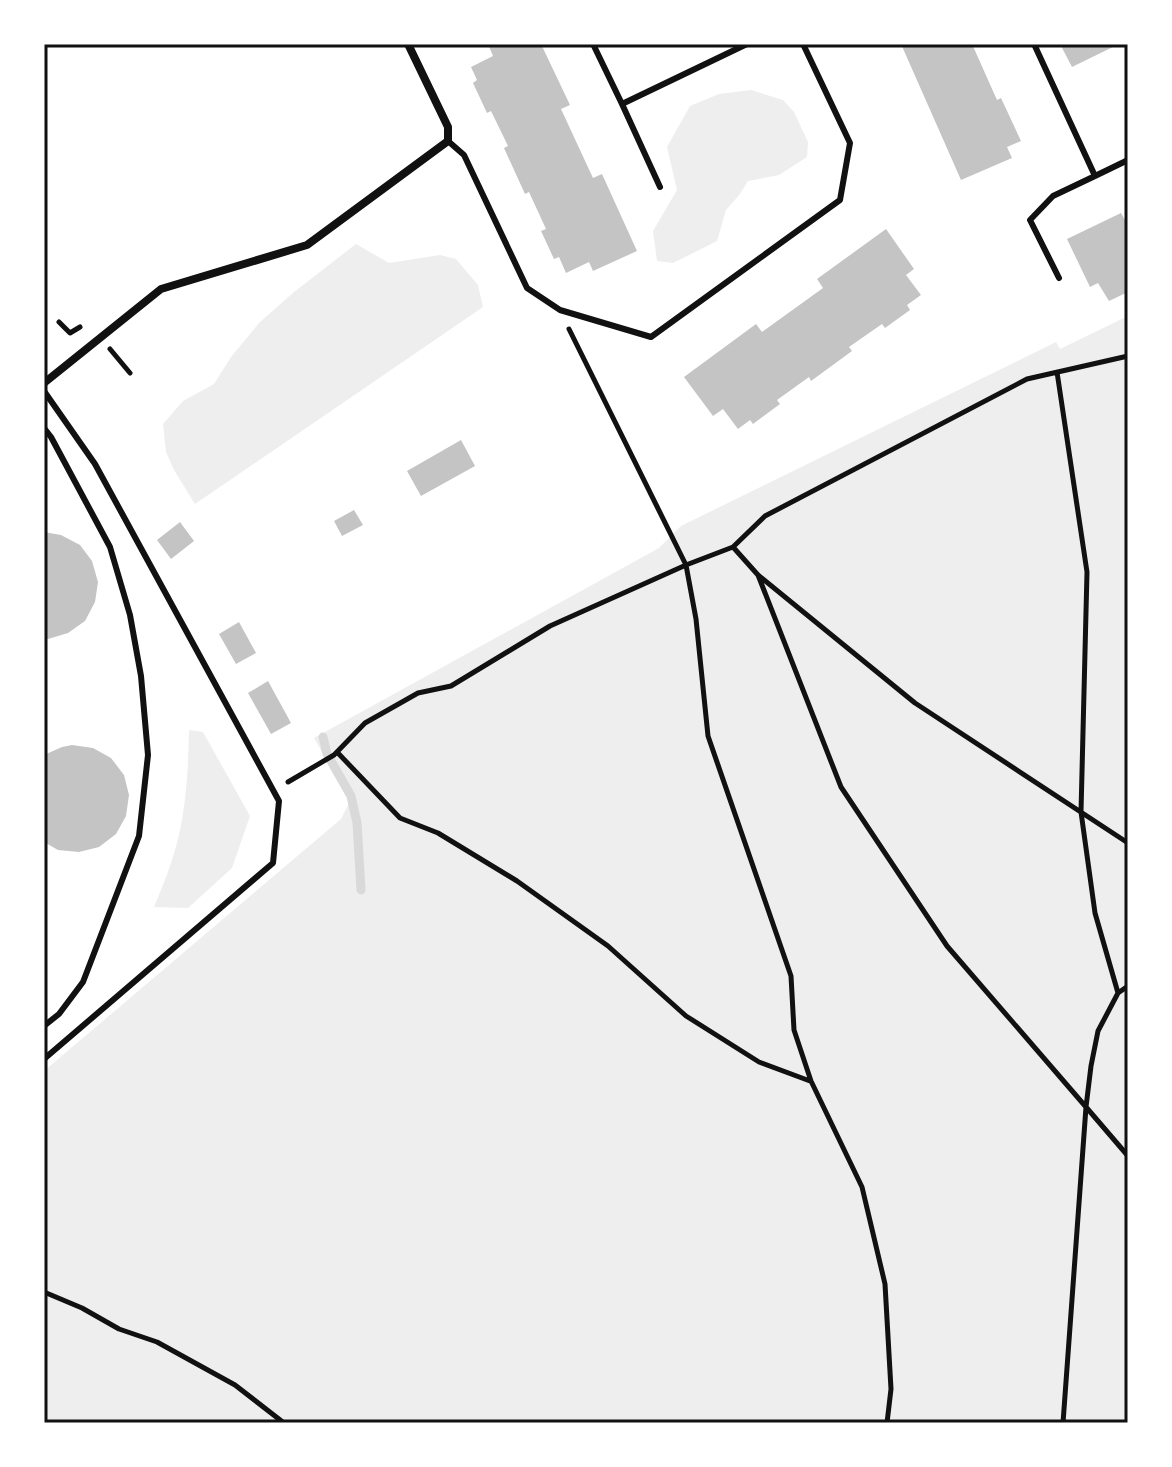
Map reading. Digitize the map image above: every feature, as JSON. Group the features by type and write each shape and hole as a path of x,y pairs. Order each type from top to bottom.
{"street":[{"path":"44,383 161,289 307,245 448,141 448,127 408,44"}],"lane":[{"path":"593,44 660,187"},
{"path":"622,104 747,44"},
{"path":"448,141 464,155 527,288 560,310 651,337 840,200 850,143 803,44"},
{"path":"1034,44 1095,176"},
{"path":"1059,278 1030,220 1053,196 1128,160"},
{"path":"44,391 95,464 279,801 273,863 44,1059"},
{"path":"44,428 110,547 133,630 141,676 148,755 139,836 83,982 59,1014 44,1026"}],"path":[{"path":"560,310 686,565 696,619 708,736 791,976 794,1030 811,1081 862,1187 885,1284 891,1389 887,1423"},
{"path":"59,322 70,333 88,322"},
{"path":"109,347 130,373"},
{"path":"273,791 334,755 365,723 418,693 451,686 550,626 733,547 765,516 1027,379 1128,356"},
{"path":"1057,372 1087,572 1081,812 1095,913 1118,993"},
{"path":"733,547 758,575 915,703 1128,843"},
{"path":"758,575 841,787 947,946 1128,1156"},
{"path":"337,751 400,818 438,833 517,881 608,946 686,1016 759,1062 811,1081"},
{"path":"1063,1423 1091,1066 1098,1031 1118,993 1128,986"},
{"path":"44,1292 82,1308 119,1329 157,1342 235,1385 284,1423"}],"shaded area":[{"path":"751,90 783,100 794,112 808,142 807,157 779,175 748,181 726,210 717,241 673,263 657,261 653,231 677,190 667,147 690,106 719,94"},
{"path":"356,244 389,263 440,255 456,259 478,285 483,307 195,504 166,452 163,424 183,401 214,384 259,323"},
{"path":"1128,316 1128,1423 44,1423 44,1071 341,819 350,801 314,738 659,548 681,526 1056,342 1060,349"},
{"path":"189,730 203,732 250,816 232,868 188,908 154,907 177,844 187,779"}],"building":[{"path":"488,44 541,44 570,105 561,109 593,178 602,174 637,251 593,271 589,262 566,273 559,257 554,259 541,231 546,229 529,192 525,194 504,148 508,146 473,83 477,80 471,67 493,56"},
{"path":"901,44 972,44 997,100 1001,98 1021,141 1007,147 1012,158 961,180"},
{"path":"1060,44 1119,44 1072,67"},
{"path":"1121,213 1125,220 1128,219 1128,292 1109,301 1098,283 1090,287 1067,239"},
{"path":"886,229 914,269 906,275 921,295 907,305 910,310 885,328 882,324 849,347 852,351 811,381 809,377 777,400 780,404 753,424 750,420 738,429 723,409 713,416 684,377 756,324 762,332 823,288 817,279"},
{"path":"461,440 475,466 421,496 407,471"},
{"path":"354,510 363,525 342,536 334,521"},
{"path":"180,522 194,541 171,559 157,540"},
{"path":"44,532 61,535 80,545 92,561 98,582 95,602 85,621 68,633 48,639 44,639"},
{"path":"239,622 256,653 236,664 219,634"},
{"path":"268,681 291,723 271,734 248,693"},
{"path":"72,745 93,748 111,758 124,775 129,795 126,816 116,834 99,847 79,852 58,850 44,842 44,755"}],"waterway":[{"path":"323,737 327,754"},
{"path":"331,761 351,796 357,823 361,890"}]}
